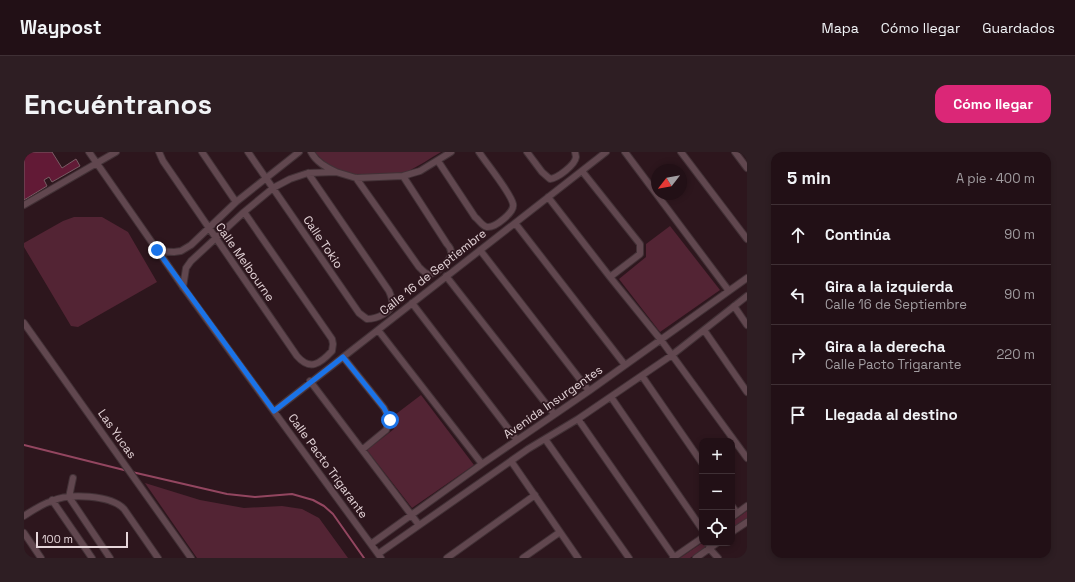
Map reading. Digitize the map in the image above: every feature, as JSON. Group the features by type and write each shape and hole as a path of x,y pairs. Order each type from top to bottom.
{"street":[{"name":"Calle Pacto Trigarante","path":"89,152 157,250 380,556"},
{"path":"24,205 116,152"},
{"name":"Calle Melbourne","path":"159,152 163,161 208,228 297,356 310,366 332,351 332,339 244,212"},
{"path":"202,152 236,202"},
{"name":"Calle Tokio","path":"248,152 359,313 367,319 378,317 387,311 391,306 392,302 389,291 308,173"},
{"path":"311,152 322,164 336,172 356,178 403,176 420,171 451,152"},
{"path":"438,161 475,217 483,225 488,227 492,226 512,212 514,206 510,197 479,152"},
{"path":"528,152 542,172 550,179 557,176 573,164 576,157 575,152"},
{"name":"Calle 16 de Septiembre","path":"274,411 310,381 378,330 606,152"},
{"path":"626,152 729,291"},
{"path":"681,152 747,239"},
{"path":"735,152 747,168"},
{"path":"157,250 174,252 182,251 191,245 236,202 296,153"},
{"path":"582,170 640,244 640,254 610,277"},
{"path":"184,287 186,268 191,261 244,212 273,188 290,179 308,173 336,172"},
{"path":"356,178 422,270 429,274 433,273 449,261 451,252 403,176"},
{"path":"548,197 661,340 747,458"},
{"path":"515,223 625,365"},
{"path":"480,250 589,391"},
{"path":"446,276 554,414"},
{"name":"Avenida Insurgentes","path":"371,544 482,464 589,391 747,278"},
{"name":"Avenida Insurgentes","path":"380,556 419,525 511,461 578,419 672,355 747,296"},
{"path":"412,303 517,440"},
{"path":"734,306 747,325"},
{"name":"Las Yucas","path":"24,322 191,558"},
{"path":"378,330 482,464"},
{"path":"704,330 747,392"},
{"path":"343,357 384,408 390,420 386,430 363,449"},
{"path":"642,376 699,459"},
{"path":"310,381 363,449 419,525"},
{"path":"610,397 699,526"},
{"path":"578,419 674,558 699,540"},
{"path":"545,439 629,558"},
{"path":"511,461 578,558"},
{"path":"74,478 69,497 110,558"},
{"path":"447,558 535,495"},
{"path":"24,516 52,500 69,497 107,500 120,505 158,558"},
{"path":"52,500 92,558"},
{"path":"735,515 747,506"},
{"path":"735,530 746,525"},
{"path":"523,558 560,532"},
{"path":"24,533 41,558"},
{"path":"696,558 712,546"},
{"path":"709,548 718,558"}],"shaded area":[{"path":"315,152 441,152 415,168 401,174 368,178 352,176 340,171 322,160"},
{"path":"74,217 102,217 128,232 157,282 78,327 71,326 24,247 24,243 63,221"},
{"path":"670,226 720,290 660,332 619,279 646,257 646,244"},
{"path":"421,395 474,465 412,508 367,450 394,429 396,414"},
{"path":"145,483 200,500 244,508 282,506 302,509 319,518 348,558 197,558"},
{"path":"747,511 747,518 735,527 735,520"},
{"path":"699,545 707,546 690,558 680,558"}],"building":[{"path":"24,152 52,152 62,168 76,159 80,166 52,182 49,177 44,180 47,186 24,200"}],"waterway":[{"path":"24,445 128,471"},
{"path":"132,472 227,494 255,497 292,494 313,500 324,506 333,514 364,558"}],"route":[{"path":"157,250 274,411 310,381 343,357 384,408 390,420"}]}
